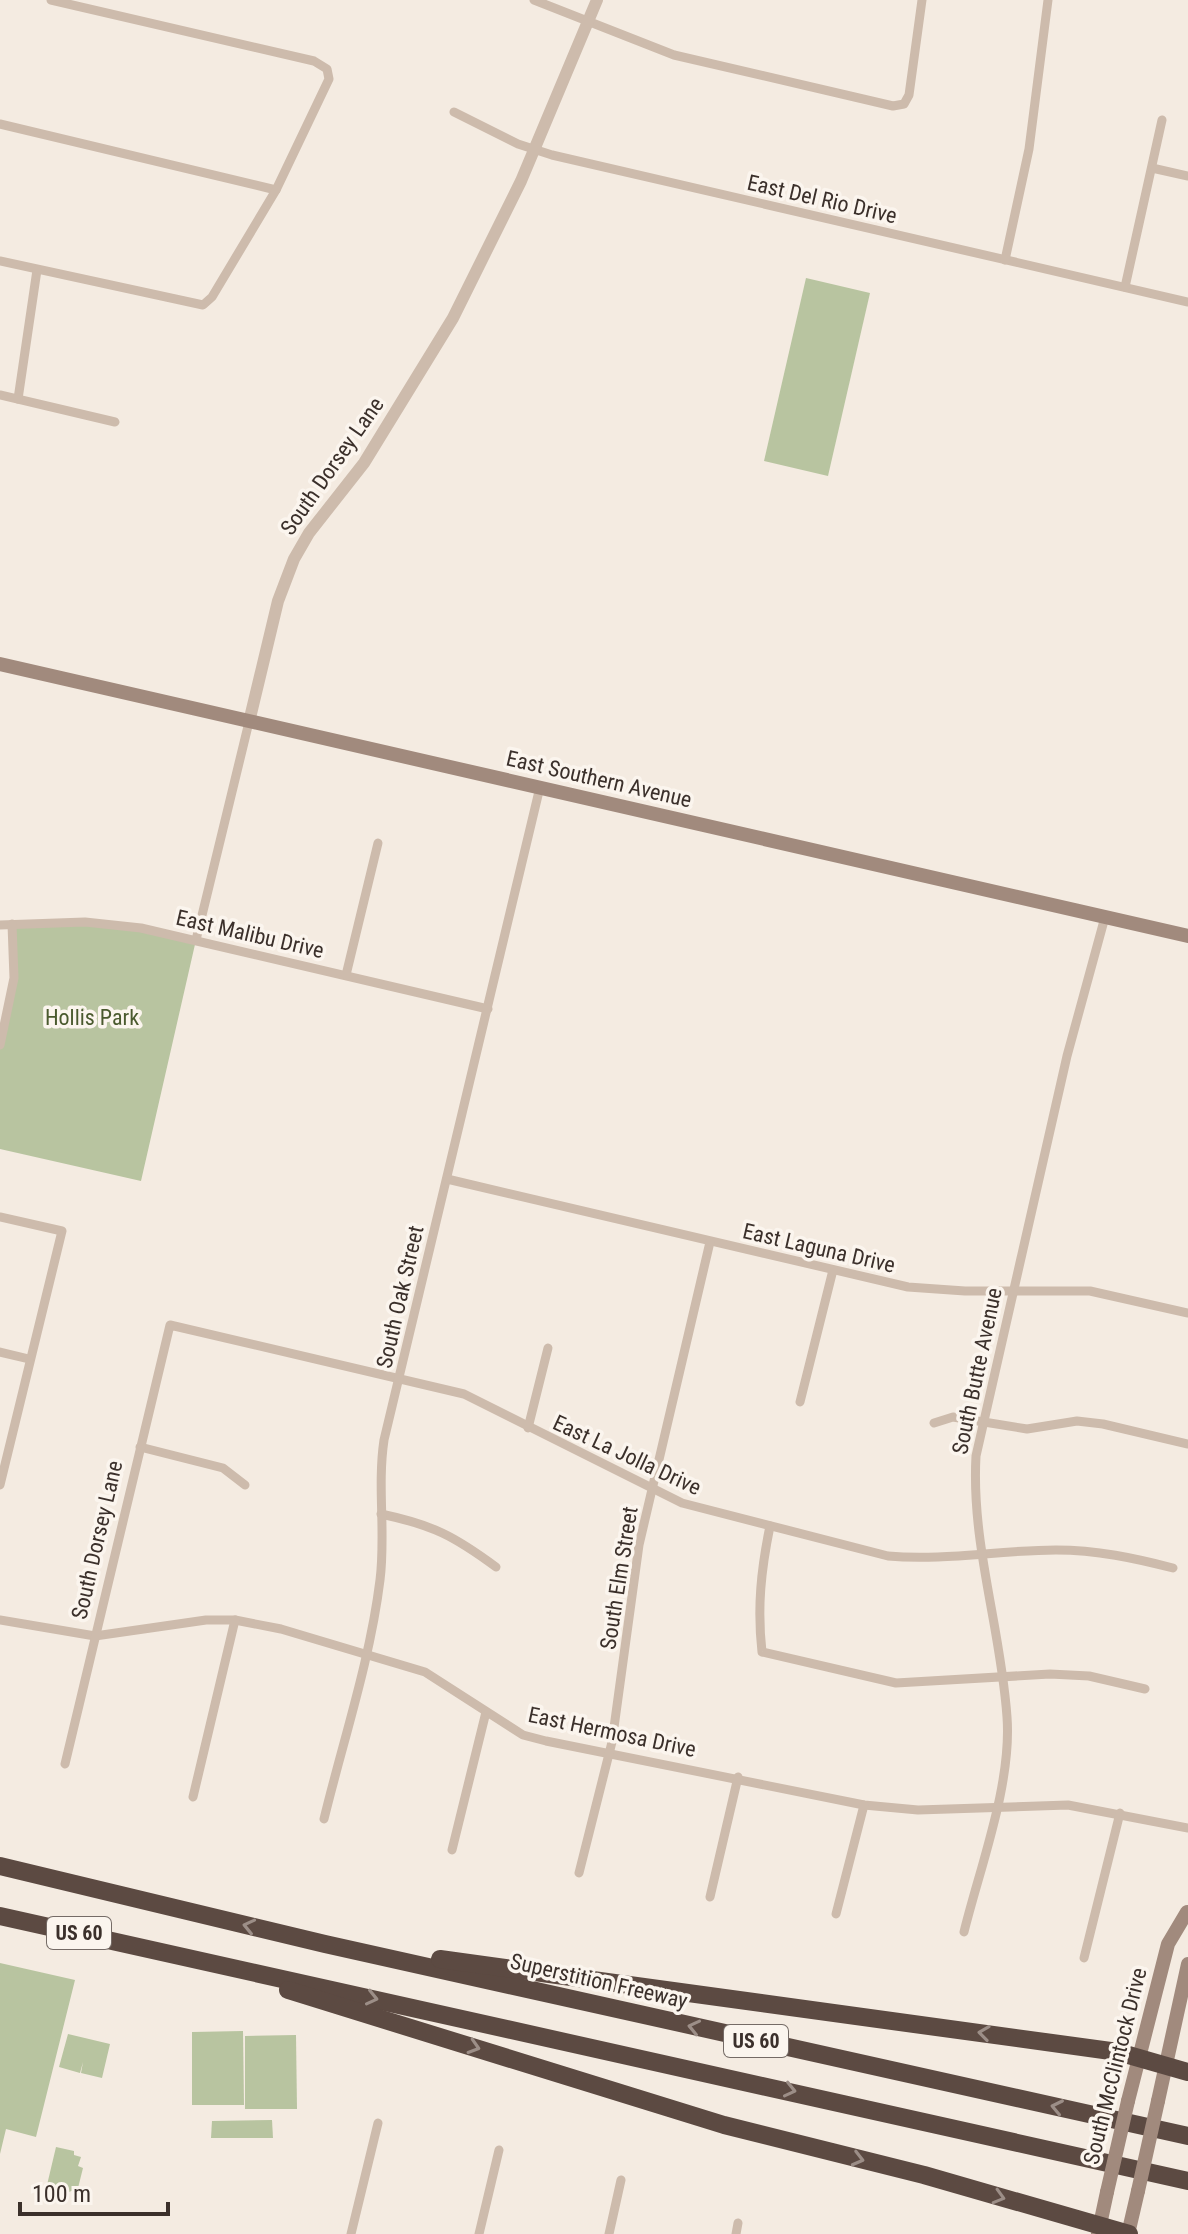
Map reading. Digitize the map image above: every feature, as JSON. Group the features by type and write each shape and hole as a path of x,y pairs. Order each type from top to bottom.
{"highway":[{"name":"Superstition Freeway","path":"0,1866 325,1944 1188,2136"},
{"name":"US 60","path":"0,1916 1188,2181"},
{"path":"325,1944 815,2009 1139,2058 1188,2072"},
{"path":"159,1950 724,2125 924,2175 1099,2230 1128,2234"},
{"path":"953,2127 1188,2192"}],"main road":[{"name":"East Southern Avenue","path":"0,664 1188,936"},
{"name":"South McClintock Drive","path":"1188,1910 1188,1924"},
{"name":"South McClintock Drive","path":"1099,2230 1168,1944 1188,1910"},
{"path":"1128,2234 1188,1964"}],"street":[{"path":"0,261 203,305 212,297 276,190 327,85 327,69 314,61 51,0"},
{"path":"534,0 674,55 893,106 904,104 909,95 922,0"},
{"name":"South Dorsey Lane","path":"196,940 281,589 296,553 364,463 453,318 534,150 597,0"},
{"path":"1005,260 1029,149 1048,0"},
{"name":"East Del Rio Drive","path":"454,112 534,150 1188,302"},
{"path":"1125,287 1162,120"},
{"path":"0,124 276,190"},
{"path":"1152,168 1188,176"},
{"path":"18,399 37,270"},
{"path":"0,395 115,422"},
{"name":"South Oak Street","path":"324,1819 365,1652 383,1554 380,1469 399,1377 540,787"},
{"path":"346,975 378,843"},
{"name":"South Butte Avenue","path":"964,1932 1006,1757 1007,1719 974,1488 981,1424 1067,1056 1105,917"},
{"name":"East Malibu Drive","path":"0,925 85,922 196,940 488,1009"},
{"path":"0,1045 14,978 12,924"},
{"name":"East Laguna Drive","path":"447,1179 908,1287 965,1291 1090,1291 1188,1313"},
{"path":"0,1217 62,1231 0,1485"},
{"name":"South Elm Street","path":"579,1873 610,1754 639,1545 710,1242"},
{"path":"800,1402 833,1270"},
{"name":"South Dorsey Lane","path":"65,1764 170,1325"},
{"name":"East La Jolla Drive","path":"170,1325 464,1394 651,1491 713,1514 888,1556 1055,1550 1115,1553 1173,1568"},
{"path":"528,1428 548,1348"},
{"path":"0,1352 29,1359"},
{"path":"934,1423 953,1417 981,1424 1027,1429 1077,1421 1188,1444"},
{"path":"140,1447 223,1468 245,1485"},
{"path":"381,1514 416,1521 454,1536 496,1567"},
{"path":"770,1526 759,1578 762,1652 896,1683 1089,1676 1145,1689"},
{"name":"East Hermosa Drive","path":"0,1620 95,1636 206,1620 235,1620 365,1652 425,1672 523,1735 610,1754 738,1777 864,1805 918,1810 1068,1805 1188,1828"},
{"path":"193,1797 235,1620"},
{"path":"452,1850 486,1712"},
{"path":"710,1897 738,1777"},
{"path":"836,1914 864,1805"},
{"path":"1084,1958 1120,1813"},
{"path":"351,2234 378,2123"},
{"path":"479,2234 499,2150"},
{"path":"609,2234 621,2180"}],"green space":[{"path":"806,278 870,293 828,476 764,461"},
{"name":"Hollis Park","path":"85,922 196,940 141,1181 0,1149 0,1045 14,978 12,924"},
{"path":"0,1963 75,1980 36,2137 6,2129 0,2154"},
{"path":"243,2031 244,2105 192,2105 192,2032"},
{"path":"68,2034 110,2044 102,2078 81,2073 83,2062 80,2073 59,2067"},
{"path":"296,2035 297,2109 245,2109 245,2036"},
{"path":"272,2120 273,2138 211,2138 212,2121"},
{"path":"56,2147 74,2151 74,2155 81,2157 78,2166 83,2168 78,2188 69,2192 47,2185"}]}
